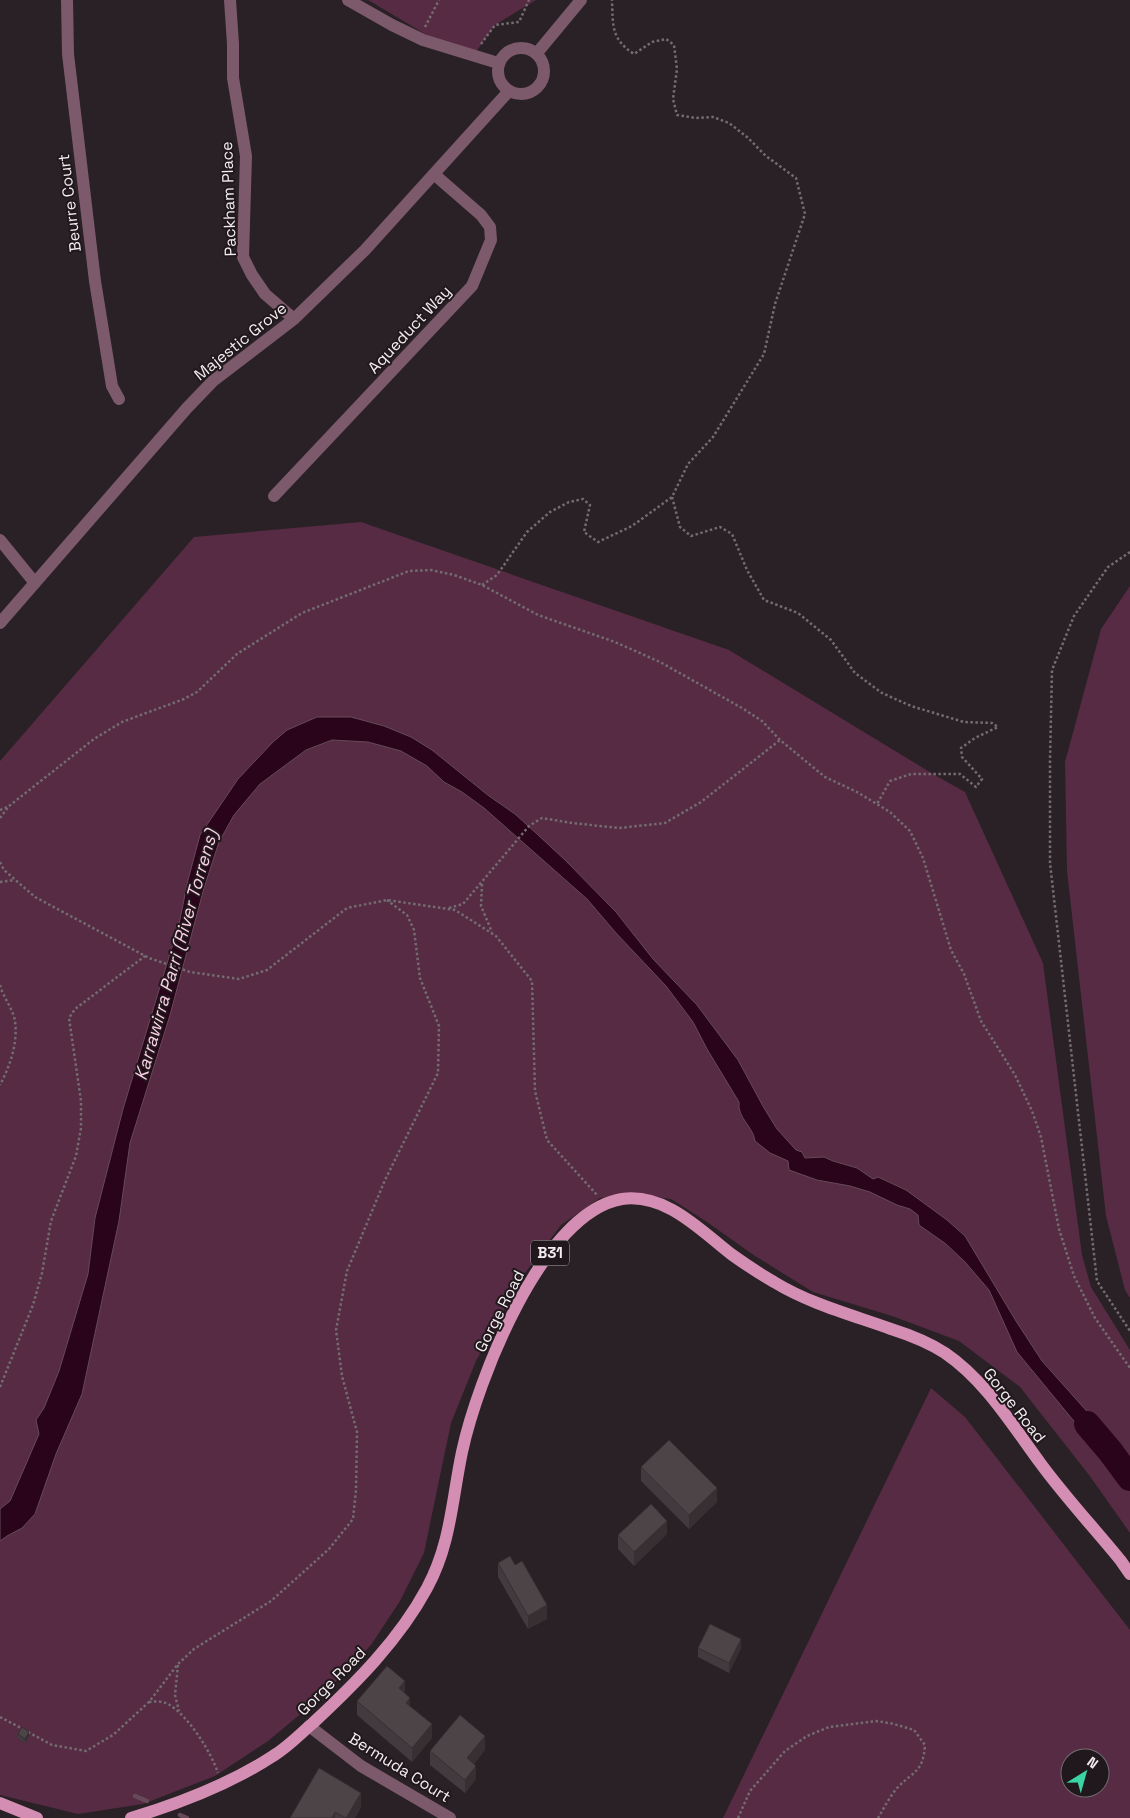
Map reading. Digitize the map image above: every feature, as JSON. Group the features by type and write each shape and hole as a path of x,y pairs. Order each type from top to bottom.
{"main road":[{"name":"Gorge Road","path":"131,1818 168,1807 222,1784 275,1755 334,1703 372,1664 409,1616 428,1586 449,1532 462,1452 472,1411 504,1332 546,1257 566,1232 588,1214 605,1205 622,1200 638,1199 655,1202 684,1216 734,1256 777,1284 817,1303 918,1339 946,1353 965,1368 990,1395 1043,1468 1130,1574"},
{"path":"0,1803 37,1818"}],"street":[{"name":"Beurre Court","path":"67,0 68,54 95,281 112,386 119,399"},
{"name":"Packham Place","path":"230,0 233,78 246,156 243,257 265,294 294,319"},
{"path":"348,0 420,39 498,63"},
{"path":"537,52 581,0"},
{"path":"518,47 537,52 545,67 540,85 525,94 509,91 498,74 498,63 502,56 518,47"},
{"name":"Majestic Grove","path":"0,623 187,408 213,381 294,319 366,250 509,91"},
{"name":"Aqueduct Way","path":"274,496 472,286 491,240 490,227 481,214 435,175"},
{"path":"0,540 35,583"},
{"name":"Bermuda Court","path":"309,1726 361,1766 450,1818"}],"path":[{"path":"420,39 434,8 440,0"},
{"path":"473,56 495,25 519,22 529,0"},
{"path":"482,585 497,575 528,532 550,512 569,502 583,499 590,504 584,532 598,542 632,526 672,497 688,464 713,438 764,354 775,304 805,214 796,178 766,156 747,137 729,123 713,117 696,118 677,115 673,99 677,69 674,45 666,39 652,42 634,54 622,46 614,32 612,0"},
{"path":"672,497 680,526 691,536 720,527 732,534 747,570 764,600 798,613 832,640 855,673 882,693 911,706 964,722 992,723 998,728 975,738 961,748 962,757 982,779 976,787 960,774 911,774 890,781 877,804"},
{"path":"1130,552 1108,567 1074,616 1052,670 1050,863 1097,1281 1130,1331"},
{"path":"0,810 9,806 94,739 122,722 184,699 197,692 237,654 302,613 409,571 431,570 454,575 482,585 538,616 615,642 660,662 762,721 780,740 825,777 890,812 910,832 923,858 951,950 964,974 981,1021 1015,1074 1032,1111 1041,1137 1059,1229 1074,1276 1095,1318 1130,1368"},
{"path":"448,908 463,904 530,826 542,818 619,828 664,823 701,802 780,740"},
{"path":"0,818 9,806"},
{"path":"0,862 4,870 35,897 149,958 190,972 239,979 266,970 347,908 387,900 455,910 496,936 532,981 535,1091 547,1140 605,1205"},
{"path":"0,882 15,880"},
{"path":"482,882 482,906 492,933"},
{"path":"0,1717 52,1745 86,1752 113,1735 148,1702 178,1664 194,1649 271,1601 329,1549 353,1519 356,1490 357,1432 342,1376 336,1330 347,1271 385,1180 438,1073 439,1026 420,978 414,930 406,915 387,900"},
{"path":"0,1387 33,1305 42,1273 51,1221 76,1156 81,1128 81,1101 69,1018 75,1009 145,956"},
{"path":"0,985 15,1020 14,1044 10,1067 0,1085"},
{"path":"178,1664 175,1695 179,1713"},
{"path":"148,1702 160,1701 168,1704 179,1713 213,1758 222,1784"},
{"path":"738,1818 750,1791 786,1750 807,1736 829,1727 877,1721 914,1730 924,1744 924,1757 919,1768 897,1788 878,1818"}],"shaded area":[{"path":"368,0 536,0 495,25 473,56 452,50"},
{"path":"361,522 729,650 965,792 1043,963 1082,1255 1091,1287 1130,1350 1130,1533 1089,1475 1020,1387 959,1341 892,1316 813,1292 755,1256 671,1199 631,1194 600,1198 561,1225 522,1277 476,1361 451,1423 424,1553 400,1601 371,1645 321,1697 268,1741 215,1776 143,1804 78,1814 0,1795 0,761 194,537"},
{"path":"1130,586 1130,1298 1125,1290 1106,1216 1067,871 1065,762 1101,629"},
{"path":"931,1388 965,1417 1130,1630 1130,1818 723,1818"}],"water":[{"path":"317,717 351,717 384,726 411,737 432,750 489,796 515,814 537,834 616,912 653,959 697,1005 738,1060 777,1129 796,1150 802,1152 805,1158 824,1157 857,1168 873,1179 878,1177 906,1190 947,1220 965,1236 1042,1361 1125,1454 1096,1448 1017,1352 989,1290 965,1262 946,1244 919,1225 918,1215 910,1209 870,1192 817,1180 789,1170 788,1161 770,1153 755,1141 740,1113 739,1102 693,1022 666,986 587,899 484,808 444,782 427,766 401,751 368,742 332,740 306,750 260,784 234,815 219,842 204,888 170,1015 130,1143 119,1221 82,1394 56,1454 35,1514 22,1528 0,1541 0,1509 10,1501 39,1434 36,1420 44,1408 59,1371 88,1274 95,1218 123,1109 179,924 200,835 238,779 273,742 287,730"}],"building":[{"path":"669,1440 717,1488 689,1515 641,1467"},
{"path":"651,1504 667,1521 634,1552 618,1535"},
{"path":"510,1556 515,1565 522,1561 547,1605 528,1616 498,1563"},
{"path":"710,1624 741,1639 729,1663 698,1648"},
{"path":"387,1666 405,1681 399,1688 410,1698 406,1703 432,1724 412,1748 357,1701"},
{"path":"460,1715 485,1736 467,1758 476,1766 465,1780 430,1751"},
{"path":"22,1727 29,1732 25,1739 18,1734"},
{"path":"319,1768 361,1793 346,1818 335,1812 332,1818 290,1818"}],"waterway":[{"name":"Karrawirra Parri (River Torrens)","path":"1087,1424 1130,1478"},
{"path":"135,1796 147,1801"},
{"path":"180,1815 187,1818"}]}
